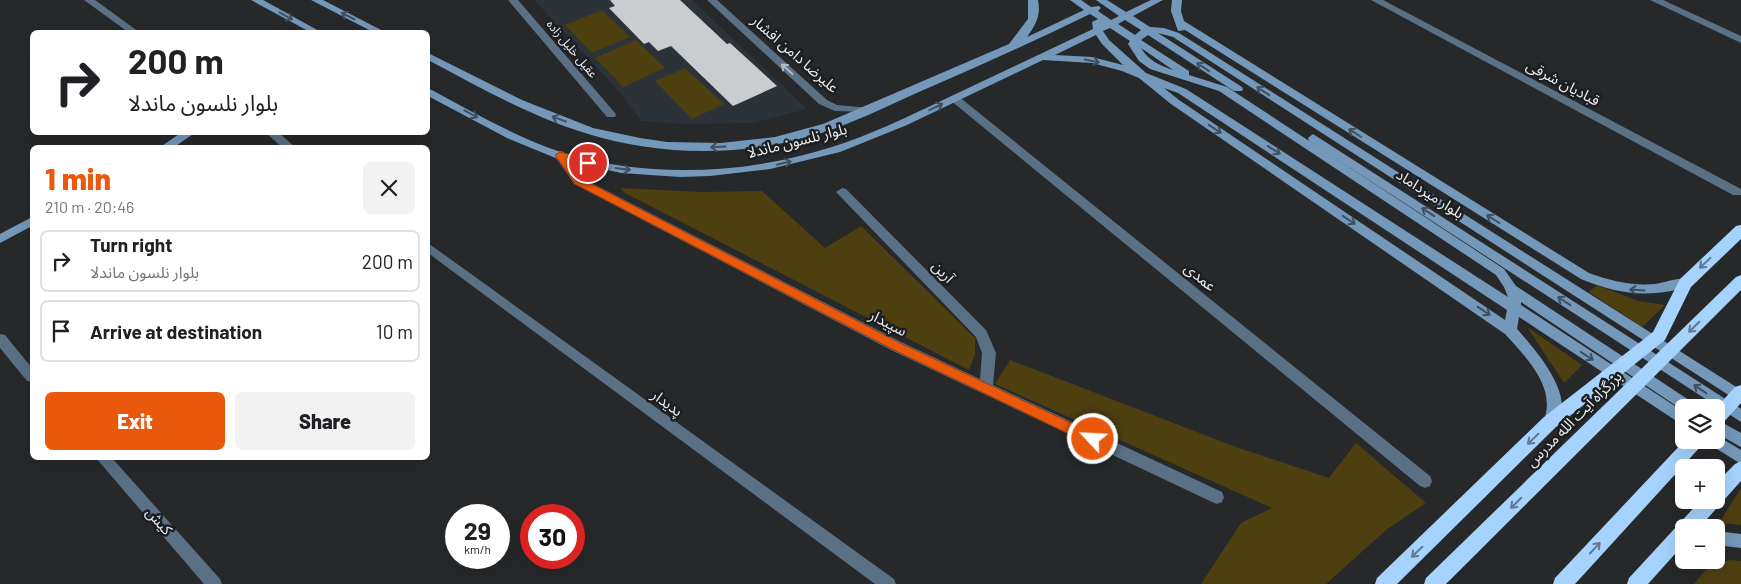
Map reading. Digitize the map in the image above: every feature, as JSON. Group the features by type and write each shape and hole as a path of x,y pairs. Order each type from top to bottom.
{"highway":[{"path":"1384,584 1550,422 1659,336 1685,283 1741,230"},
{"name":"بزرگراه آیت الله مدرس","path":"1433,584 1741,281"},
{"path":"1725,409 1741,392"},
{"path":"1562,584 1688,449"},
{"path":"1725,486 1741,469"},
{"path":"1695,519 1704,509"},
{"path":"1636,584 1675,543"}],"main road":[{"path":"256,0 312,30"},
{"path":"316,0 376,30"},
{"path":"1011,49 1034,18 1036,12 1033,0"},
{"path":"1074,0 1676,399"},
{"name":"بلوار نلسون ماندلا","path":"430,57 537,111 614,137 669,146 719,148 768,142 826,127 1011,49 1099,4 1112,0"},
{"name":"بلوار نلسون ماندلا","path":"430,93 496,128 560,155 616,169 639,172 716,172 767,167 840,148 1043,58 1158,0"},
{"path":"1177,0 1176,11 1185,41"},
{"path":"1099,4 1098,30 1113,49 1175,102 1510,330 1527,349 1551,390 1555,407 1550,422"},
{"name":"بلوار میرداماد","path":"1099,4 1741,416"},
{"path":"1180,23 1585,276 1606,285 1630,290 1661,289 1685,283"},
{"path":"1063,24 1081,28 1084,32 1082,38"},
{"path":"1510,330 1516,300 1510,284 1500,272 1223,89 1154,67 1143,59 1133,44 1142,32 1154,28 1166,31 1185,41 1741,397"},
{"path":"1043,58 1092,60 1141,74 1168,84 1193,97 1675,414"},
{"path":"169,145 186,135"},
{"path":"0,239 30,221"},
{"path":"1725,431 1741,441"},
{"path":"1725,447 1741,458"},
{"path":"1725,539 1741,541"}],"street":[{"path":"89,0 131,30"},
{"name":"عقیل خلیل زاده","path":"513,0 611,115"},
{"name":"علیرضا دامن افشار","path":"712,0 823,102 835,108 868,110"},
{"name":"قبادیان شرقی","path":"1376,0 1737,192"},
{"path":"1655,0 1741,40"},
{"name":"عمدی","path":"954,98 1425,481"},
{"path":"274,135 287,145"},
{"name":"سپیدار","path":"560,155 578,181 896,346 1217,497"},
{"name":"آرین","path":"842,192 981,334 989,353 986,389"},
{"name":"پدیدار","path":"430,248 888,584"},
{"path":"0,340 30,375"},
{"name":"کیش","path":"105,460 214,584"}],"shaded area":[{"path":"534,0 692,0 807,109 753,123 684,124 641,121 616,88"},
{"path":"602,10 630,37 592,53 565,25"},
{"path":"636,40 665,68 623,87 595,58"},
{"path":"685,68 724,104 692,119 655,81"},
{"path":"620,188 701,192 762,191 825,248 861,226 975,338 975,355 969,370 625,193"},
{"path":"1597,285 1638,301 1665,305 1642,327 1589,292"},
{"path":"1527,327 1582,365 1564,383"},
{"path":"1010,360 1236,447 1329,478 1356,443 1426,503 1386,530 1326,584 1201,584 1241,523 1272,508 995,384"},
{"path":"1741,488 1741,525 1725,524 1725,519 1722,519"},
{"path":"1725,561 1741,561 1741,584 1694,584 1706,569 1725,569"}],"building":[{"path":"610,0 680,0 727,44 730,43 777,86 733,106 671,46 658,51 649,42 644,44 609,8 615,6"}],"route":[{"path":"588,163 560,155 578,181 896,346 1093,439"}]}
